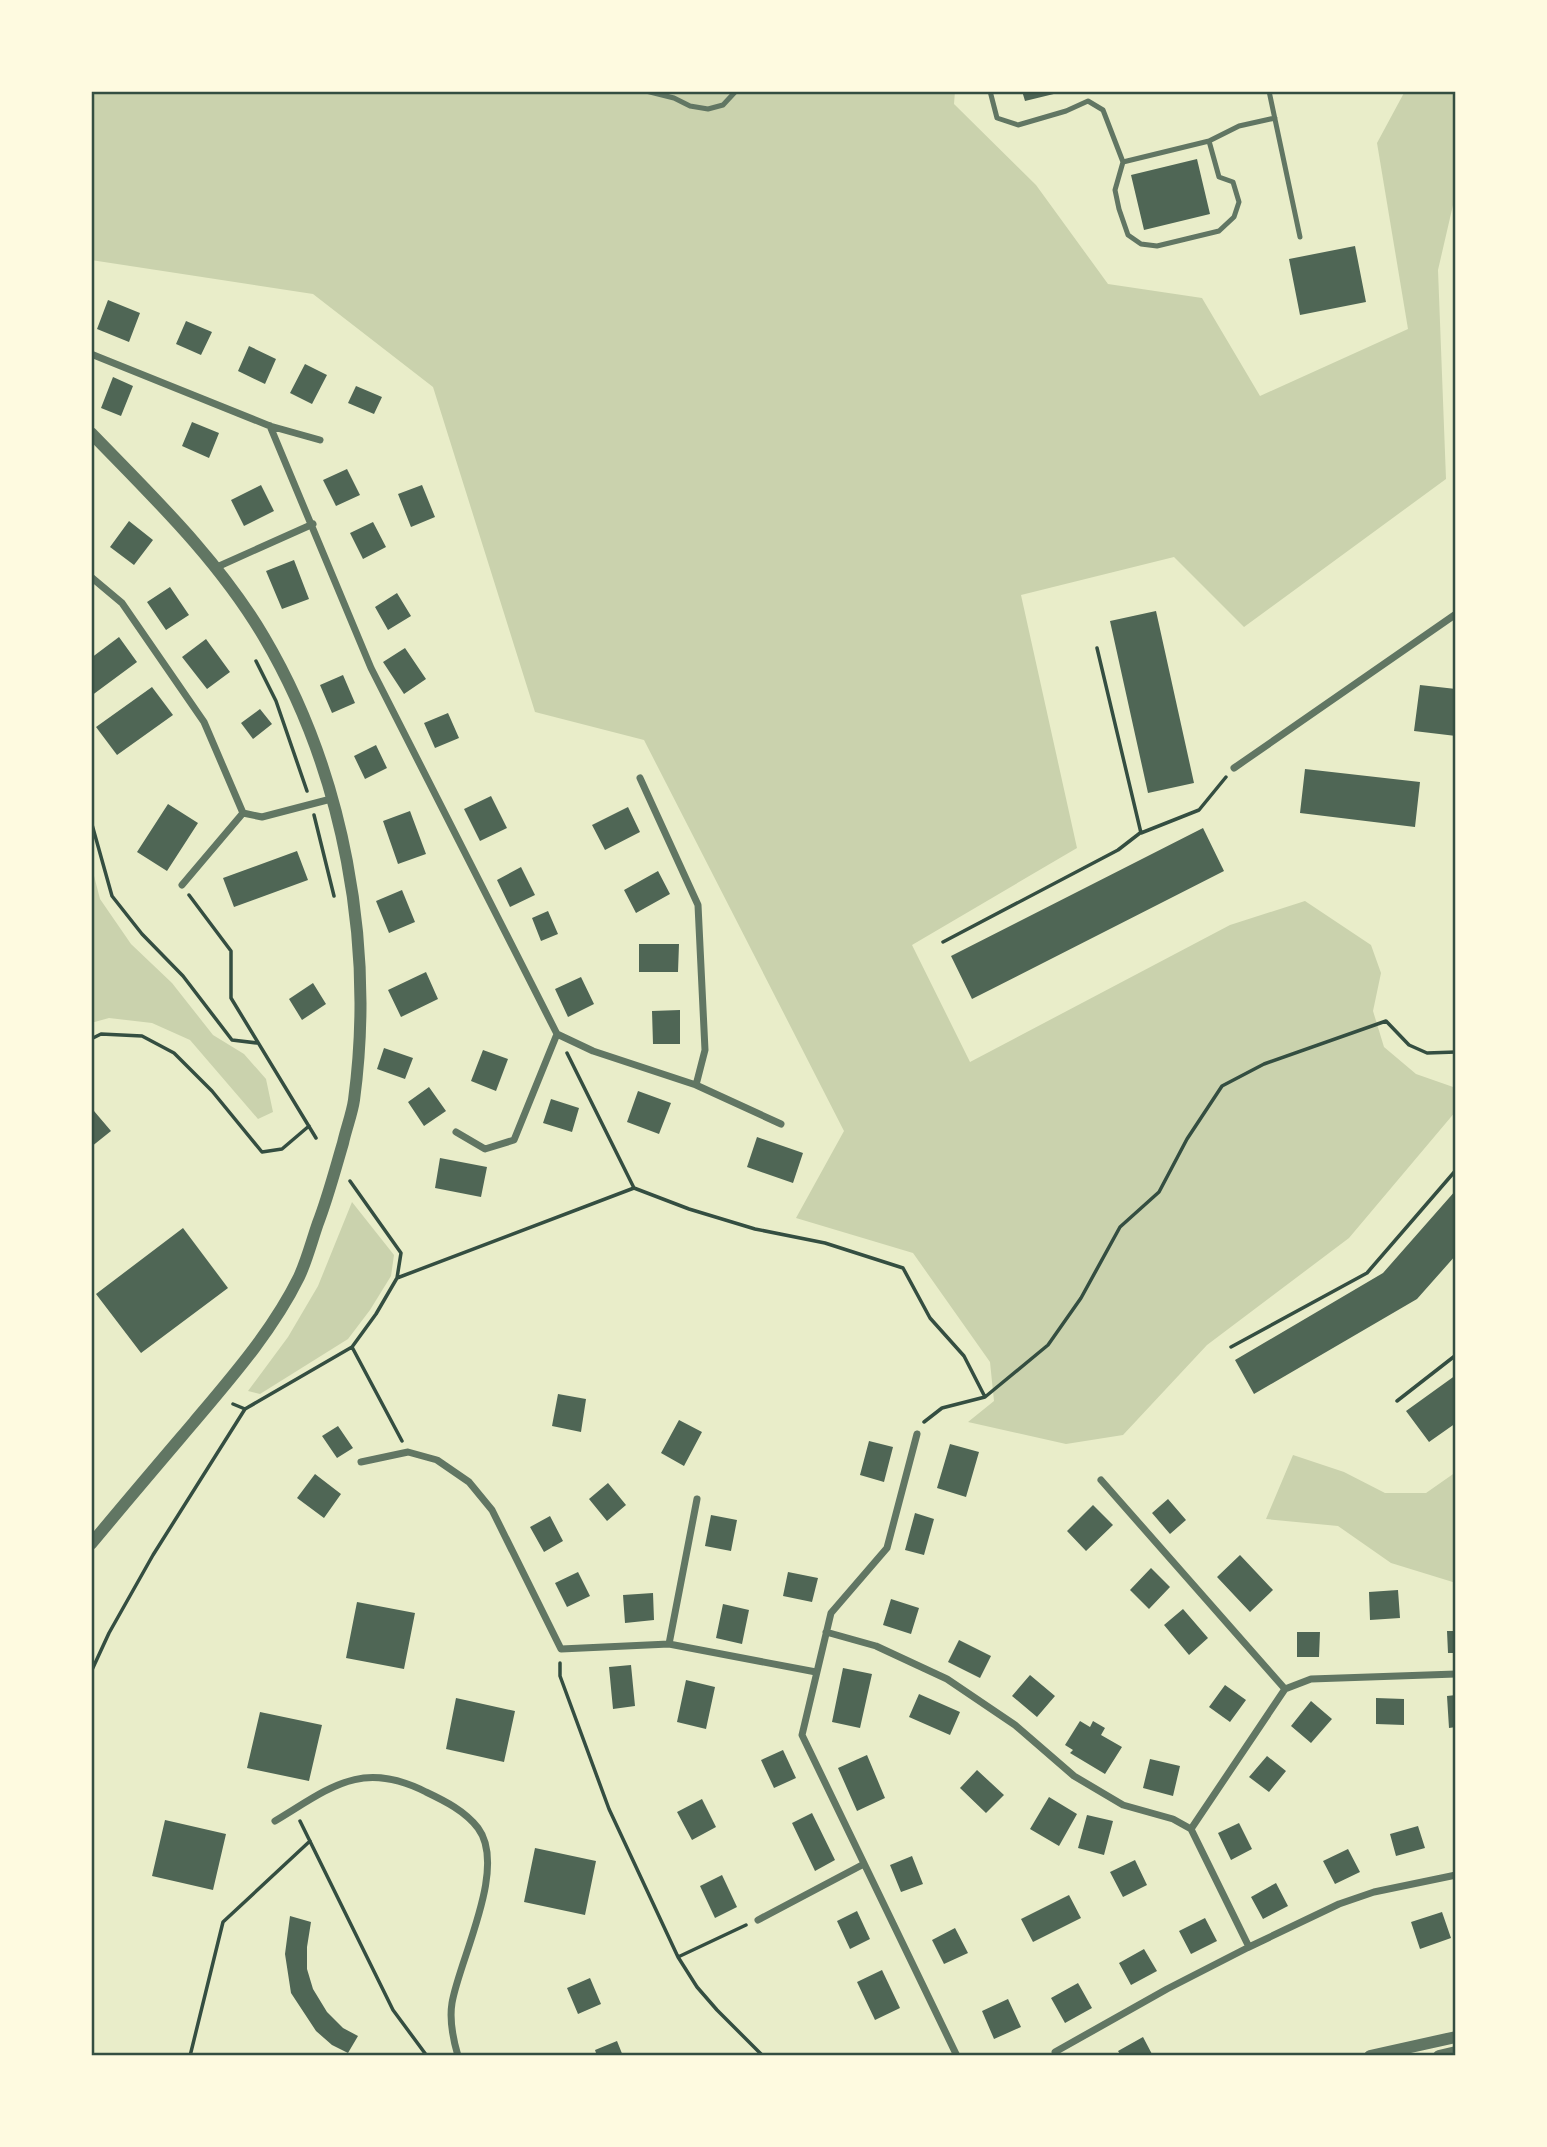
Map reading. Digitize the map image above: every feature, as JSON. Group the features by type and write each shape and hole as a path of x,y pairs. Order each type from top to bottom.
{"street":[{"path":"91,354 270,426 320,440"},
{"path":"270,426 371,668 557,1034 593,1051 695,1085 781,1124"},
{"path":"91,433 190,535 217,567 264,637 292,693 311,738 331,799 355,910 362,1016 354,1103 326,1201 299,1276 261,1338 219,1393 91,1544"},
{"path":"217,567 313,524"},
{"path":"91,577 122,603 204,722 243,813"},
{"path":"1234,768 1456,614"},
{"path":"640,778 698,905 705,1049 695,1085"},
{"path":"243,813 262,817 331,799"},
{"path":"182,885 243,813"},
{"path":"456,1132 485,1149 514,1140 557,1034"},
{"path":"917,1434 887,1548 831,1613 802,1735 862,1865 957,2056"},
{"path":"361,1462 408,1452 437,1460 469,1482 492,1510 561,1649 669,1644 816,1672"},
{"path":"1101,1480 1285,1689"},
{"path":"669,1644 697,1499"},
{"path":"826,1632 876,1646 947,1679 1015,1725 1074,1776 1123,1805 1173,1819 1191,1829 1250,1947"},
{"path":"1191,1829 1285,1689 1311,1679 1456,1674"},
{"path":"275,1821 336,1784 385,1776 415,1786 443,1800 462,1812 480,1830 486,1854 487,1878 480,1914 456,1983 452,2006 452,2033 458,2056"},
{"path":"758,1920 862,1865"},
{"path":"1053,2055 1250,1947 1339,1904 1374,1892 1456,1875"},
{"path":"1370,2056 1456,2038"},
{"path":"1439,2056 1456,2052"}],"lane":[{"path":"646,91 674,98 690,106 708,109 723,105 736,91"},
{"path":"990,91 997,118 1018,125 1066,111 1088,101"},
{"path":"1088,101 1089,91"},
{"path":"1269,91 1300,237"},
{"path":"1088,101 1103,110 1122,162 1115,190 1128,236 1141,244 1157,246 1197,237 1219,230 1234,217 1239,202 1233,182 1219,177 1209,141"},
{"path":"1122,162 1209,141 1239,126 1275,118"}],"path":[{"path":"1097,648 1141,833"},
{"path":"252,654 276,701 304,781"},
{"path":"943,942 1118,850 1141,833 1199,810 1234,768"},
{"path":"91,821 112,896 142,934 183,976 232,1040 257,1043"},
{"path":"319,831 334,898"},
{"path":"182,885 231,951 231,998 317,1138"},
{"path":"917,1434 925,1420 942,1408 985,1396 1048,1345 1081,1298 1120,1227 1159,1192 1187,1139 1222,1086 1264,1064 1386,1021 1409,1045 1427,1054 1456,1052"},
{"path":"91,1039 101,1034 142,1036 174,1053 212,1091 262,1152 282,1149 309,1126"},
{"path":"557,1034 634,1188"},
{"path":"1231,1347 1367,1273 1456,1170"},
{"path":"91,1672 109,1633 153,1555 245,1409 352,1347 397,1278 401,1253 350,1181"},
{"path":"397,1278 634,1188 689,1209 755,1228 825,1243 903,1268 930,1318 964,1356 985,1396"},
{"path":"352,1347 408,1452"},
{"path":"1397,1401 1456,1355"},
{"path":"233,1404 245,1409"},
{"path":"561,1649 560,1676 609,1809 678,1957 697,1987 763,2056"},
{"path":"294,1809 393,2010 427,2056"},
{"path":"190,2056 223,1922 310,1841"},
{"path":"678,1957 758,1920"}],"green space":[{"path":"91,91 955,91 954,104 1036,185 1108,284 1202,298 1260,396 1408,329 1377,143 1405,91 1456,91 1456,192 1438,270 1446,479 1244,627 1174,557 1021,595 1077,848 912,945 970,1062 1230,925 1305,901 1371,945 1381,973 1373,1011 1384,1047 1416,1074 1456,1088 1456,1111 1349,1238 1207,1345 1123,1435 1066,1444 968,1422 994,1401 990,1362 913,1253 796,1218 844,1131 644,740 535,712 433,387 313,294 91,260"},
{"path":"91,864 100,899 131,944 172,983 213,1035 244,1054 266,1079 273,1112 258,1119 190,1040 152,1023 109,1018 91,1023"},
{"path":"352,1202 394,1255 391,1276 348,1339 260,1394 248,1391 288,1337 318,1286"},
{"path":"1293,1455 1344,1472 1385,1493 1426,1493 1456,1472 1456,1583 1391,1563 1338,1526 1266,1519"}],"building":[{"path":"1022,91 1062,91 1062,92 1025,101"},
{"path":"1197,159 1210,214 1144,230 1131,175"},
{"path":"1355,246 1366,302 1300,315 1289,259"},
{"path":"108,300 140,313 129,342 97,329"},
{"path":"186,321 212,332 201,355 176,344"},
{"path":"249,346 276,359 265,384 238,371"},
{"path":"305,364 327,375 312,404 290,393"},
{"path":"113,377 133,386 121,416 101,408"},
{"path":"356,386 382,397 374,414 348,403"},
{"path":"192,422 219,433 209,458 182,446"},
{"path":"347,469 360,495 336,506 323,480"},
{"path":"261,485 274,511 244,526 231,500"},
{"path":"422,485 435,517 411,527 398,494"},
{"path":"129,521 153,540 134,565 110,547"},
{"path":"373,522 386,547 363,559 350,533"},
{"path":"294,560 309,599 282,609 266,571"},
{"path":"170,587 189,615 166,630 147,602"},
{"path":"397,593 411,616 388,630 375,607"},
{"path":"1156,611 1194,783 1148,793 1110,621"},
{"path":"119,637 137,662 91,696 91,658"},
{"path":"206,639 230,672 207,689 182,657"},
{"path":"405,648 426,679 404,694 383,662"},
{"path":"343,675 355,703 332,713 320,685"},
{"path":"1420,685 1456,689 1456,736 1414,731"},
{"path":"152,687 173,715 117,755 96,727"},
{"path":"260,709 272,724 253,739 241,723"},
{"path":"448,713 459,738 435,748 424,723"},
{"path":"376,745 387,768 365,779 354,756"},
{"path":"1305,769 1420,782 1415,827 1300,813"},
{"path":"491,796 507,828 480,841 464,809"},
{"path":"168,804 198,823 167,871 137,852"},
{"path":"628,807 640,832 605,850 592,825"},
{"path":"410,811 426,854 398,864 383,821"},
{"path":"1203,828 1224,871 972,999 951,956"},
{"path":"297,851 308,880 234,907 223,878"},
{"path":"521,867 535,895 510,907 497,880"},
{"path":"658,871 670,894 636,913 624,890"},
{"path":"402,890 415,922 389,933 376,901"},
{"path":"548,911 558,934 541,941 532,918"},
{"path":"639,944 679,944 678,972 639,972"},
{"path":"426,972 438,999 401,1017 388,990"},
{"path":"581,977 594,1004 568,1017 555,989"},
{"path":"313,983 326,1004 302,1020 289,999"},
{"path":"680,1010 680,1044 653,1044 652,1011"},
{"path":"384,1048 413,1058 405,1079 377,1069"},
{"path":"483,1050 508,1059 496,1091 471,1081"},
{"path":"429,1087 446,1111 424,1126 408,1102"},
{"path":"638,1091 671,1103 659,1134 627,1122"},
{"path":"551,1099 579,1108 572,1132 543,1123"},
{"path":"94,1111 111,1131 91,1147 91,1113"},
{"path":"757,1137 803,1153 793,1183 747,1167"},
{"path":"440,1158 487,1167 481,1197 435,1188"},
{"path":"1456,1190 1456,1255 1417,1299 1254,1394 1235,1360 1383,1273"},
{"path":"183,1228 228,1288 141,1353 96,1294"},
{"path":"1456,1375 1456,1423 1429,1442 1406,1411"},
{"path":"558,1394 586,1399 581,1432 552,1426"},
{"path":"679,1420 702,1432 684,1466 661,1453"},
{"path":"338,1426 353,1448 337,1458 322,1436"},
{"path":"869,1441 893,1447 884,1482 860,1475"},
{"path":"950,1444 979,1452 966,1497 937,1488"},
{"path":"315,1474 341,1494 324,1518 297,1498"},
{"path":"608,1483 626,1505 607,1521 589,1499"},
{"path":"1168,1499 1186,1520 1170,1534 1152,1513"},
{"path":"1093,1505 1113,1525 1086,1551 1067,1531"},
{"path":"915,1513 934,1519 924,1555 905,1550"},
{"path":"711,1515 737,1520 731,1551 705,1546"},
{"path":"550,1516 563,1541 544,1552 530,1527"},
{"path":"1240,1555 1273,1590 1250,1612 1217,1577"},
{"path":"1151,1568 1170,1587 1149,1609 1130,1590"},
{"path":"578,1572 590,1596 567,1607 555,1583"},
{"path":"788,1572 818,1578 812,1602 783,1596"},
{"path":"1398,1590 1400,1618 1370,1620 1369,1592"},
{"path":"653,1593 654,1620 625,1623 623,1595"},
{"path":"891,1599 919,1608 911,1634 883,1625"},
{"path":"357,1602 415,1613 404,1669 346,1658"},
{"path":"723,1604 749,1610 742,1644 716,1638"},
{"path":"1183,1609 1208,1638 1189,1655 1164,1625"},
{"path":"1447,1631 1456,1631 1456,1653 1448,1653"},
{"path":"1297,1632 1320,1632 1319,1657 1297,1657"},
{"path":"959,1640 991,1656 980,1678 948,1662"},
{"path":"631,1665 635,1706 613,1709 609,1667"},
{"path":"843,1668 872,1674 860,1728 832,1722"},
{"path":"1030,1675 1055,1696 1037,1717 1012,1696"},
{"path":"686,1680 715,1687 706,1729 677,1722"},
{"path":"1225,1685 1246,1700 1230,1722 1209,1707"},
{"path":"919,1694 960,1712 950,1735 909,1717"},
{"path":"1456,1695 1456,1727 1449,1728 1447,1696"},
{"path":"456,1698 515,1711 504,1762 446,1749"},
{"path":"1376,1698 1404,1699 1404,1725 1376,1724"},
{"path":"1311,1701 1332,1719 1311,1743 1291,1726"},
{"path":"260,1712 322,1725 309,1781 247,1768"},
{"path":"1080,1721 1090,1727 1093,1721 1105,1728 1101,1735 1122,1747 1105,1774 1070,1753 1073,1750 1065,1745"},
{"path":"783,1750 796,1778 774,1788 761,1760"},
{"path":"867,1755 885,1798 857,1811 838,1768"},
{"path":"1267,1756 1286,1771 1269,1792 1249,1777"},
{"path":"1150,1759 1180,1766 1173,1796 1143,1788"},
{"path":"977,1770 1004,1795 986,1813 960,1788"},
{"path":"1049,1797 1077,1814 1059,1846 1030,1829"},
{"path":"702,1799 716,1827 692,1840 677,1812"},
{"path":"812,1813 835,1860 815,1871 792,1823"},
{"path":"1087,1815 1113,1821 1104,1855 1078,1848"},
{"path":"165,1820 226,1834 213,1890 152,1876"},
{"path":"1239,1823 1252,1849 1231,1860 1218,1833"},
{"path":"1418,1826 1425,1848 1396,1856 1390,1834"},
{"path":"535,1848 596,1861 585,1915 524,1902"},
{"path":"1348,1849 1360,1872 1335,1884 1323,1861"},
{"path":"912,1856 923,1884 901,1892 890,1865"},
{"path":"1135,1860 1147,1885 1123,1897 1110,1872"},
{"path":"722,1875 737,1907 715,1918 700,1886"},
{"path":"1276,1883 1288,1906 1263,1919 1251,1897"},
{"path":"1069,1895 1081,1918 1033,1942 1021,1919"},
{"path":"857,1911 870,1939 850,1949 837,1921"},
{"path":"1442,1912 1451,1938 1420,1949 1411,1922"},
{"path":"290,1916 311,1922 307,1969 313,1989 327,2012 343,2028 358,2036 348,2053 332,2045 316,2031 291,1993 285,1954"},
{"path":"1205,1918 1217,1941 1191,1954 1179,1931"},
{"path":"955,1928 968,1953 944,1964 932,1940"},
{"path":"1144,1949 1157,1971 1131,1985 1119,1963"},
{"path":"882,1970 900,2008 875,2020 857,1982"},
{"path":"590,1978 601,2004 578,2014 567,1988"},
{"path":"1078,1983 1092,2008 1065,2023 1051,1998"},
{"path":"1008,1999 1021,2027 994,2039 982,2011"},
{"path":"1143,2037 1153,2056 1121,2056 1118,2051"},
{"path":"617,2041 623,2056 597,2056 595,2050"}]}
